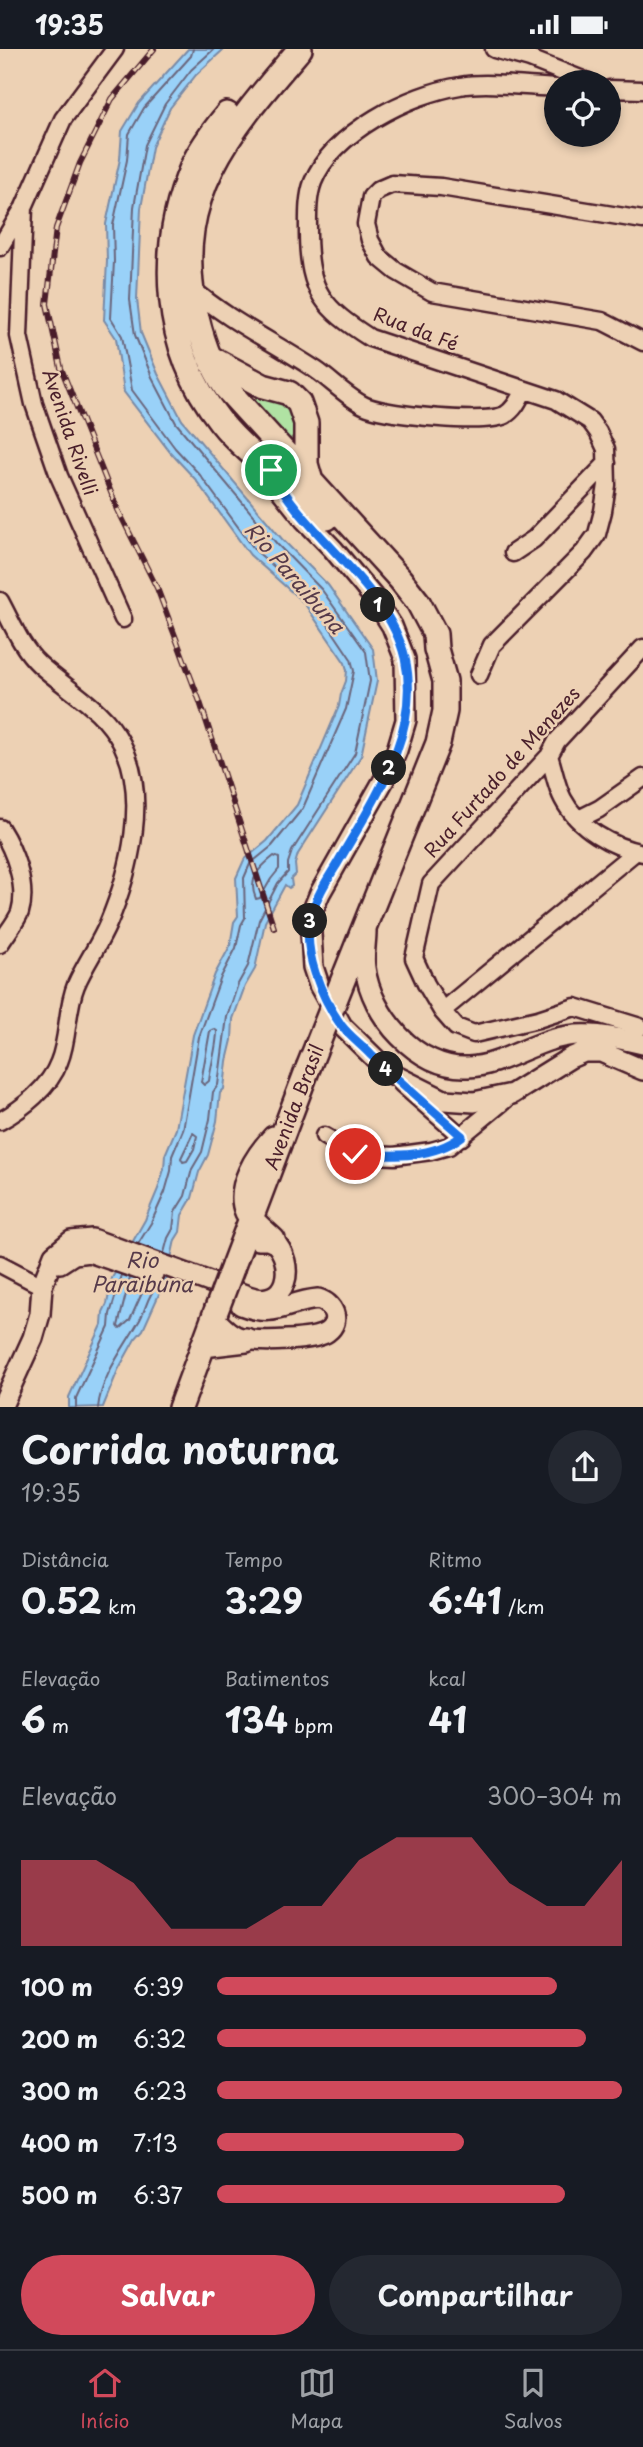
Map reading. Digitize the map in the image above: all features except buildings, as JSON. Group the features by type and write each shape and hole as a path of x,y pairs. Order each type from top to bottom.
{"highway":[{"path":"280,49 205,143 192,167 177,217 171,249 172,312 184,358 219,420 243,446 310,478"},
{"path":"300,49 261,94 224,144 203,187 192,222 191,288 198,328 216,373 279,462 309,499 370,554"},
{"path":"209,357 264,386 289,393 299,403 306,423 306,464 310,478 370,554"},
{"path":"243,446 235,433 240,404 264,386"},
{"path":"279,462 306,431"},
{"name":"Avenida Brasil","path":"251,1219 244,1201 248,1178 265,1147 286,1126 438,743 445,711 445,681 436,649 425,638 408,606 370,554"},
{"path":"180,1407 251,1219 273,1240"},
{"path":"203,1345 246,1339"}],"main road":[{"path":"279,462 282,490 374,598 392,626 405,659 406,720 397,750 385,778 320,893 310,918 310,946 319,985 342,1026 390,1073 444,1100 474,1102 513,1094 584,1052 601,1052 643,1069"},
{"path":"366,927 365,968 374,998 389,1024 409,1046 440,1064 468,1067 499,1060 555,1038 642,1032"},
{"path":"1,1403 33,1338 46,1277 74,1254 99,1248 192,1281 254,1298 269,1297 281,1290 287,1275 286,1259 273,1240 251,1242 236,1258"},
{"path":"192,1281 262,1312 278,1311 303,1301 325,1301 334,1310 334,1323 331,1329 320,1336 246,1339 228,1331 215,1314"}],"street":[{"path":"0,247 24,207 63,120 116,49"},
{"path":"494,49 558,70"},
{"name":"Rua da Fé","path":"479,675 492,645 584,552 597,534 607,485 606,449 590,421 556,400 370,338 346,323 327,306 317,288 311,268 308,214 313,183 332,152 372,119 398,105 462,85 544,88"},
{"path":"621,89 643,90"},
{"path":"643,220 440,187 392,184 378,190 371,197 366,224 370,240 379,257 396,271 432,292 602,321 643,342"},
{"name":"Avenida Rivelli","path":"24,207 19,336 34,404 59,476 123,619"},
{"path":"191,288 212,306 317,371 366,407 404,414 472,419 504,415 516,406 524,390"},
{"path":"513,553 534,539 607,463"},
{"path":"0,601 27,651 52,676 90,703 107,720 122,745 132,773 135,813 129,862 108,925 76,986 59,1063 24,1106 0,1121"},
{"name":"Rua Furtado de Menezes","path":"642,1032 575,1007 474,1034 456,1027 442,1011 414,958 431,884 550,756 557,741 643,648"},
{"path":"442,1011 639,852 592,832 579,819 563,799 550,756"},
{"path":"579,819 599,809 643,778"},
{"path":"0,828 12,851 23,897 19,915 5,928 0,944"},
{"path":"390,1073 462,1136"},
{"path":"324,1136 355,1154 394,1156 449,1146 513,1094"},
{"path":"0,1264 46,1277"}],"green space":[{"path":"272,395 295,411 295,434 286,445 248,404 259,396"}],"water":[{"name":"Rio Paraibuna","path":"188,49 224,49 196,75 170,108 152,147 141,208 137,299 141,333 158,374 182,420 282,539 328,585 373,649 377,681 361,756 298,854 296,874 291,879 292,886 289,888 285,885 265,922 255,969 245,986 233,1019 224,1089 220,1093 217,1121 208,1155 199,1172 192,1198 182,1215 164,1290 160,1292 143,1330 118,1370 103,1407 69,1407 69,1397 102,1325 112,1278 145,1220 158,1189 165,1155 176,1129 193,1035 215,974 230,946 234,922 238,916 236,878 244,860 267,841 297,805 339,706 347,670 304,603 250,555 195,479 170,452 124,392 116,338 104,320 106,224 120,159 122,131 139,103"}],"railway":[{"path":"154,49 112,99 80,163 56,228 47,304 61,368 118,510 157,588 200,702 274,928"}],"route":[{"path":"271,470 282,490 305,520 374,598 392,626 405,659 406,720 397,750 385,778 320,893 310,918 310,946 319,985 342,1026 390,1073 462,1136 449,1146 431,1151 394,1156 355,1154"}]}
